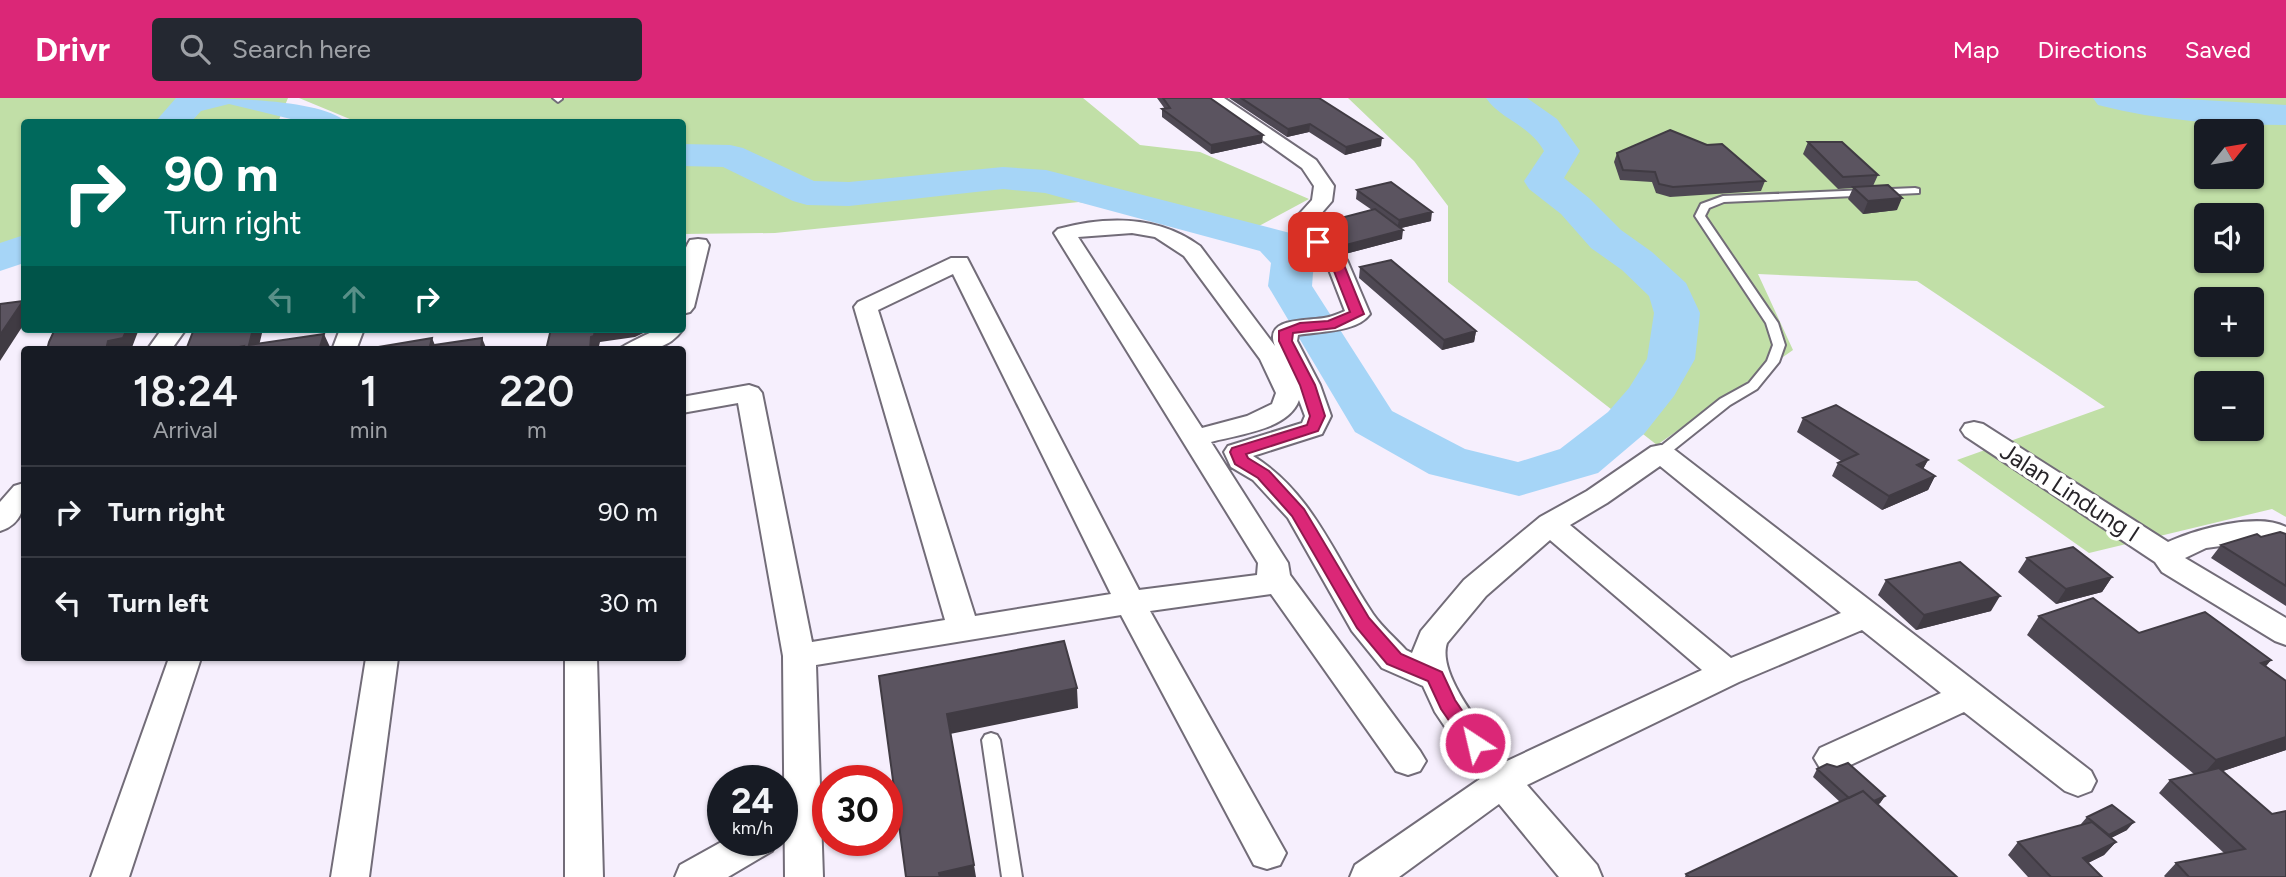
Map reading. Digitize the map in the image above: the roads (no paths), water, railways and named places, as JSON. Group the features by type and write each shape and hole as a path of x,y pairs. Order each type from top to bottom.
{"street":[{"path":"1212,98 1309,164 1324,186 1322,201 1301,223 1336,260 1357,314 1330,325 1286,331 1285,341 1307,385 1318,416 1313,428 1238,452 1241,461 1263,474 1299,513 1363,623 1394,659 1435,677"},
{"path":"1194,438 1256,422 1283,409 1289,393 1272,358 1192,251 1181,241 1154,228 1133,225 1113,225 1065,233 1126,323 1194,438 1273,563 1275,577 1408,761"},
{"path":"686,292 698,245"},
{"path":"964,630 866,307 959,263 1130,603 1267,853"},
{"path":"642,346 657,341 666,333"},
{"path":"686,404 749,393 799,656 794,765"},
{"name":"Jalan Lindung I","path":"1974,430 2166,555 2173,565 2286,633"},
{"path":"1583,877 1502,782 1447,704 1435,677 1428,651 1433,639 1475,588 1550,524 1597,498 1661,453 1966,696 2078,780"},
{"path":"0,522 21,496"},
{"path":"1550,524 1727,673"},
{"path":"2166,555 2200,539 2269,530 2286,539"},
{"path":"799,656 1130,603 1254,587 1267,584 1275,577"},
{"path":"1369,877 1525,768 1727,673 1865,616"},
{"path":"110,877 184,661"},
{"path":"350,877 382,661"},
{"path":"581,661 584,877"},
{"path":"1832,758 1966,696"},
{"path":"798,850 804,877"},
{"path":"694,877 731,856"}],"lane":[{"path":"1661,453 1725,402 1753,386 1773,362 1779,345 1772,323 1700,216 1705,206 1723,199 1915,191"},
{"path":"991,740 1012,877"}],"waterway":[{"path":"175,119 190,103 216,98"},
{"path":"242,98 312,113 323,119"},
{"path":"686,155 730,156 807,193 849,194 1003,178 1046,182 1275,242 1293,261 1290,286 1319,329 1373,421 1448,462 1519,479 1579,461 1626,423 1649,396 1671,359 1677,313 1670,292 1637,261 1606,239 1575,206 1543,181 1562,151 1544,126 1503,98"},
{"path":"2110,98 2197,111 2286,115"},
{"path":"0,258 21,249"}]}
